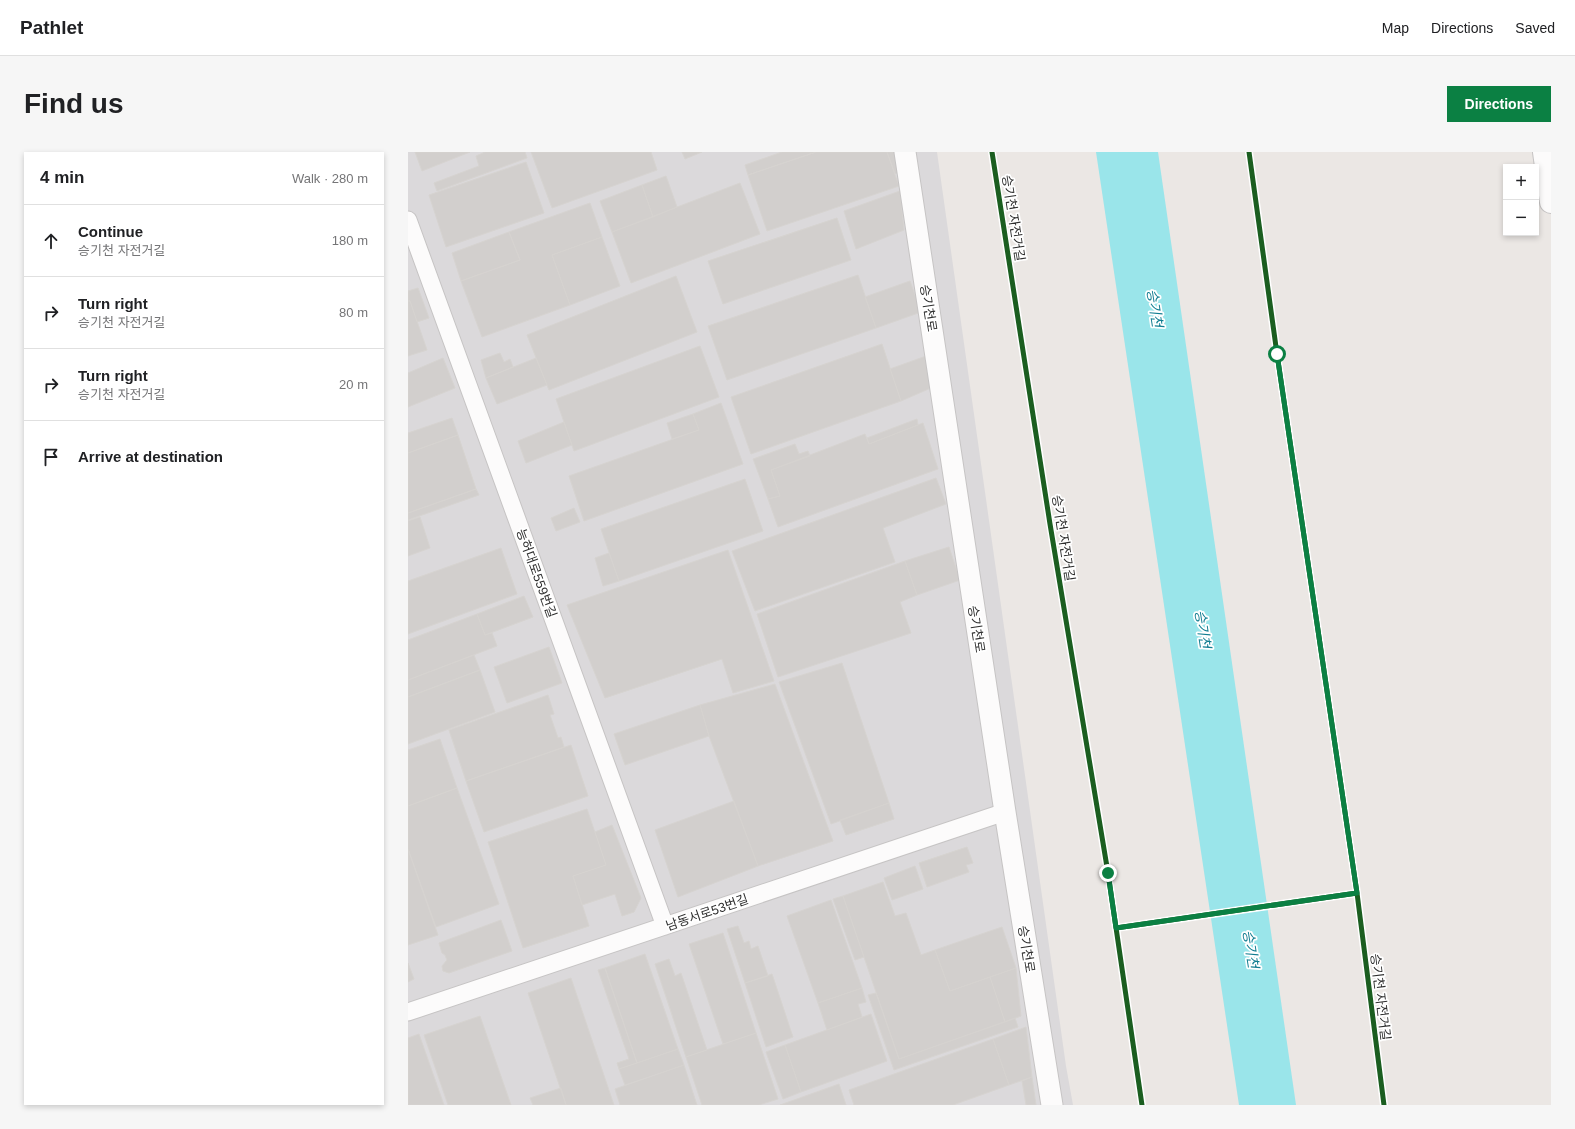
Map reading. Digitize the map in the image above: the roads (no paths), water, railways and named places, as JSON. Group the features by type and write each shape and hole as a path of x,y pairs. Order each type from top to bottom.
{"main road":[{"path":"1544,152 1551,202"}],"street":[{"name":"승기천로","path":"905,152 1005,812 1052,1105"},
{"name":"능허대로559번길","path":"408,220 665,926"},
{"name":"남동서로53번길","path":"408,1012 1005,812"}],"water":[{"name":"승기천","path":"1096,152 1158,152 1296,1105 1239,1105"}]}
